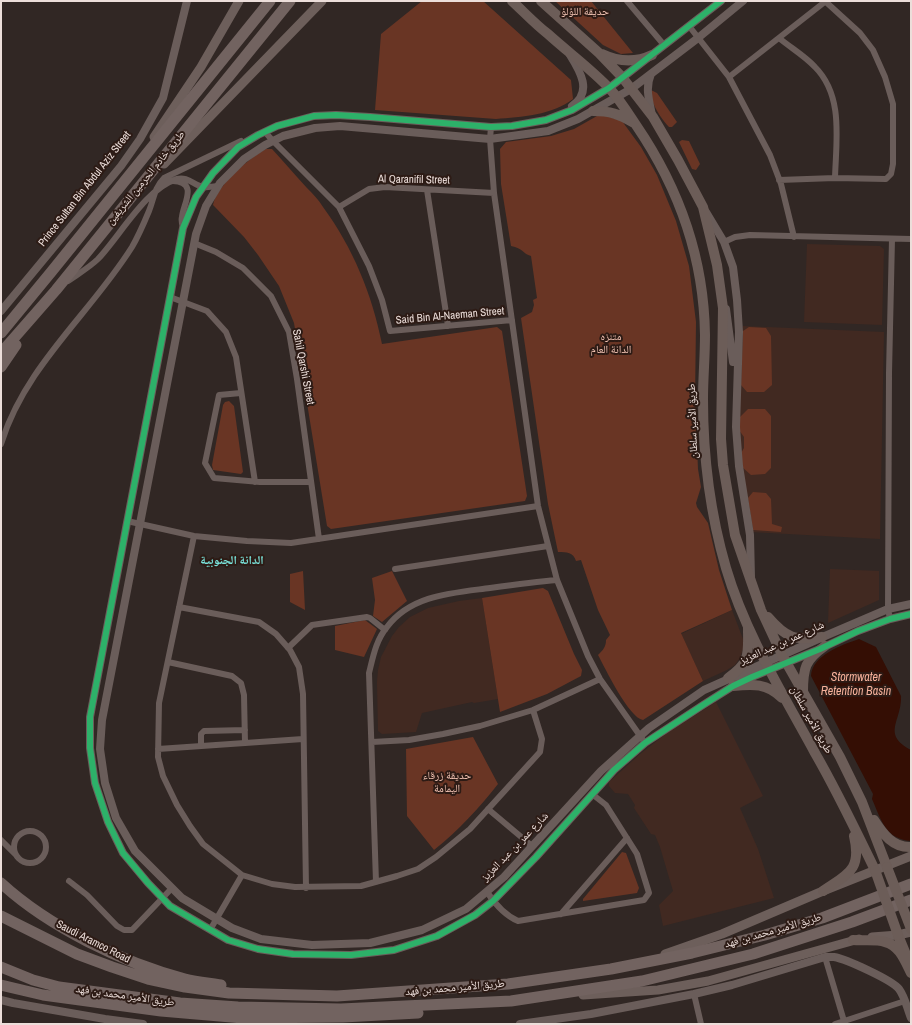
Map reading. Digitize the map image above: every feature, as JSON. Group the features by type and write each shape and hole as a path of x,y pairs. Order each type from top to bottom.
{"highway":[{"name":"طريق خادم الحرمين الشريفين","path":"1,333 270,1"},
{"name":"طريق خادم الحرمين الشريفين","path":"1,353 56,290 290,1"},
{"path":"1,367 56,290"},
{"path":"1,327 27,302"},
{"path":"1,879 21,900"},
{"name":"Saudi Aramco Road","path":"1,884 21,900 57,924 108,952 140,965 186,979 232,987 313,996"},
{"name":"طريق الأمير محمد بن فهد","path":"1,916 77,954 112,968 185,988 229,993 337,996 508,984 611,969 692,953 822,918 911,884"},
{"name":"طريق الأمير محمد بن فهد","path":"1,967 33,980 59,987 180,1003 238,1007 341,1008 511,1001 642,981 754,954 852,922 911,900"},
{"path":"1,985 43,995 153,1010 243,1018 343,1018 444,1011 511,1001"}],"main road":[{"path":"129,175 201,67 239,1"},
{"path":"82,257 172,156 322,1"},
{"name":"طريق الأمير سلطان","path":"512,1 546,33 587,67 617,98 648,143 668,179 687,227 696,258 702,288 705,335 703,396 705,460 715,523 727,569 748,624 767,666 849,816 875,870 898,935"},
{"name":"طريق الأمير سلطان","path":"541,1 600,53 631,88 653,117 678,160 703,208 717,265 723,308 721,411 723,465 736,535 762,610 784,659 803,694 823,725 862,802 911,930"},
{"path":"600,53 628,61 642,60 652,54"},
{"path":"592,111 614,112 635,124"},
{"path":"762,610 776,626 786,634 801,639 823,641 806,666 803,676 803,694"},
{"path":"730,682 740,670 747,658 748,624"},
{"path":"730,682 762,685 776,691 788,704"},
{"path":"862,802 882,832 896,844 911,847"},
{"path":"822,891 848,873 856,860 857,851 849,816"},
{"path":"611,969 670,953 722,934 822,891 875,870 887,867 911,856"},
{"path":"537,997 658,990 708,981 780,962 853,940 898,935 911,930"},
{"path":"898,935 911,967"},
{"path":"853,940 885,942 893,946 902,956 911,973"}],"street":[{"name":"Prince Sultan Bin Abdul Aziz Street","path":"1,311 121,166 140,139 163,98 187,1"},
{"path":"1,444 21,396 39,367 70,326 113,274 132,246 143,226 158,184 164,178 261,133 278,126 314,116 336,115 491,127 512,126 546,120 572,110 608,88 721,1"},
{"name":"شارع عمر بن عبد العزيز","path":"743,1 698,38 617,98 578,119 548,131 490,138 340,126 315,128 283,136 273,141 244,159 218,186 206,206 196,234 139,524 102,720 100,749 105,783 116,818 135,851 182,898 217,920 232,928 260,939 312,945 370,943 422,930 466,909 504,877 601,771 640,735 704,690 730,682 784,659 888,610 911,604"},
{"path":"729,77 826,1 860,33 872,50 885,77 893,104 893,164 891,174 886,179 835,178 780,180"},
{"path":"630,2 664,45"},
{"path":"689,26 729,77 770,154 780,180 794,237"},
{"path":"780,38 816,67 827,84 834,99 836,114 835,178"},
{"path":"556,116 575,104 582,93 583,80 580,71 568,51"},
{"path":"651,74 647,93 653,117"},
{"path":"491,127 490,138 494,193 538,506 557,580 582,643 600,679 645,743"},
{"path":"261,133 238,147 213,173 196,197 183,228 90,717 90,748 95,783 108,822 123,853 148,883 170,906 228,940 258,949 293,954 351,955 394,950 438,936 475,915 503,893 614,770 645,743 730,682"},
{"name":"Said Bin Al-Naeman Street","path":"261,133 273,141 339,207 369,266 382,300 390,331 512,320"},
{"path":"56,290 98,259 155,192 182,178 203,187 218,186"},
{"path":"172,182 183,184 187,187 188,191 182,219 183,228"},
{"name":"Al Qaranifil Street","path":"339,207 369,189 385,188 494,193"},
{"path":"427,190 448,326"},
{"path":"703,208 724,242 733,267 737,300 738,332 736,387 738,453 750,535 751,581"},
{"path":"724,242 735,237 750,236 911,239"},
{"path":"890,620 888,610 890,495 889,373 892,239"},
{"name":"Sahil Qarshi Street","path":"194,243 216,252 243,268 271,296 288,332 297,379 319,539"},
{"path":"170,297 206,312 226,332 236,357 255,482"},
{"path":"722,300 727,312 736,387"},
{"path":"241,393 219,395 204,463 214,478 255,482 311,482"},
{"path":"127,521 194,536 291,543 538,506"},
{"path":"194,536 159,703 158,758 163,776 177,805 190,826 203,844 242,875 272,884 306,888 362,886 418,869 436,857 470,829 540,752 542,739 533,710"},
{"path":"395,569 548,546"},
{"path":"376,882 369,673 376,647 385,630 405,610 442,594 557,580"},
{"path":"179,607 259,622 276,634 288,648 299,667 303,694 306,888"},
{"path":"823,641 911,614"},
{"path":"288,648 312,625 367,617 385,630"},
{"path":"168,662 232,676 241,683 244,695 245,743"},
{"path":"372,742 409,740 480,726 533,710 600,679"},
{"path":"201,746 201,734 204,731 245,730"},
{"path":"158,749 304,739"},
{"path":"487,892 493,901 509,917 518,921 644,900 649,893 637,854 606,805 592,794"},
{"path":"488,809 532,846"},
{"path":"1,841 17,856 25,862 36,861 43,854 45,844 40,835 31,831 21,834 15,842 14,849 17,856"},
{"path":"561,914 627,838"},
{"path":"1,841 10,843 15,842"},
{"path":"210,930 242,875"},
{"path":"69,881 87,895 116,926 124,930 132,930 172,888"},
{"path":"824,957 839,1023 905,1001"},
{"path":"520,1024 540,1023 694,994 732,985 824,957 835,957 848,962 891,983 899,990 911,1018"},
{"path":"694,994 701,1024"},
{"path":"1,1000 97,1018 143,1024"}],"shaded area":[{"path":"807,244 880,246 884,249 882,325 804,322"},
{"path":"743,326 884,332 880,539 751,532 739,453 738,419"},
{"path":"830,569 879,571 879,600 828,623"},
{"path":"482,598 498,699 474,703 472,702 422,713 416,732 382,734 378,731 378,670 381,657 392,636 399,627 410,617 428,608 459,601"},
{"path":"732,610 743,639 743,649 740,658 735,665 727,670 703,681 681,634"},
{"path":"716,702 763,796 740,808 758,849 774,898 663,926 659,905 673,891 660,847 655,835 651,834 634,808 635,805 628,794 615,793 609,786 609,782 640,754 667,733"}],"green space":[{"path":"422,1 483,1 571,80 573,99 556,109 546,112 496,119 375,110 381,34"},
{"name":"حديقة اللؤلؤ","path":"555,1 591,1 633,53 621,54 603,45"},
{"path":"651,90 657,93 677,122 672,127 669,127 657,111 652,100"},
{"name":"متنزه الدانة العام","path":"603,115 622,121 641,147 657,175 676,221 689,266 696,322 695,400 698,469 701,487 696,503 697,507 708,523 719,570 732,610 681,633 703,681 643,720 637,717 624,702 598,655 604,648 606,640 610,635 598,610 581,560 576,561 569,553 558,552 548,504 521,318 532,312 534,305 533,300 537,298 531,256 518,248 511,246 501,184 500,149 506,142 551,136 574,129 597,116"},
{"path":"682,140 689,141 700,164 696,170 692,169 679,142"},
{"path":"266,149 272,149 316,197 334,223 352,255 367,289 382,344 497,327 502,331 527,496 525,501 331,529 327,526 294,323 279,286 258,255 244,237 213,205 216,197 227,181 243,165"},
{"path":"749,327 766,328 771,336 772,385 764,392 747,392 741,385 743,331"},
{"path":"229,401 234,406 243,472 241,474 213,470 212,465 223,405 225,402"},
{"path":"748,409 765,409 771,416 771,468 765,474 751,475 742,467 740,455 744,448 744,437 739,430 738,419"},
{"path":"753,492 766,493 771,499 772,524 782,527 781,532 753,530 748,498"},
{"path":"303,571 305,610 290,602 290,574"},
{"path":"392,571 407,601 382,622 373,616 375,600 372,578"},
{"path":"543,588 548,591 582,670 581,676 547,694 500,712 482,598"},
{"path":"365,620 377,629 364,657 335,650 335,626"},
{"name":"حديقة زرقاء اليمامة","path":"473,737 498,784 484,802 452,835 434,850 407,816 406,749"},
{"path":"622,852 626,853 639,888 637,893 583,901 583,899"}],"water":[{"name":"Stormwater Retention Basin","path":"859,639 876,647 901,696 895,732 897,738 902,744 911,750 911,841 895,836 881,821 872,799 873,794 811,676 817,662 822,657 844,644"}],"cycle path":[{"path":"721,1 609,88 572,110 546,120 512,126 491,127 370,117 336,115 314,116 277,126 258,135 238,147 213,173 196,197 183,228 90,717 90,748 95,783 108,822 123,853 148,883 170,906 228,940 258,949 293,954 351,955 394,950 437,936 475,915 493,901 536,857 614,770 645,743 703,705 733,686 752,677 820,649 858,631 890,619 911,614"}],"district":[{"name":"الدانة الجنوبية","path":"232,561"}]}
